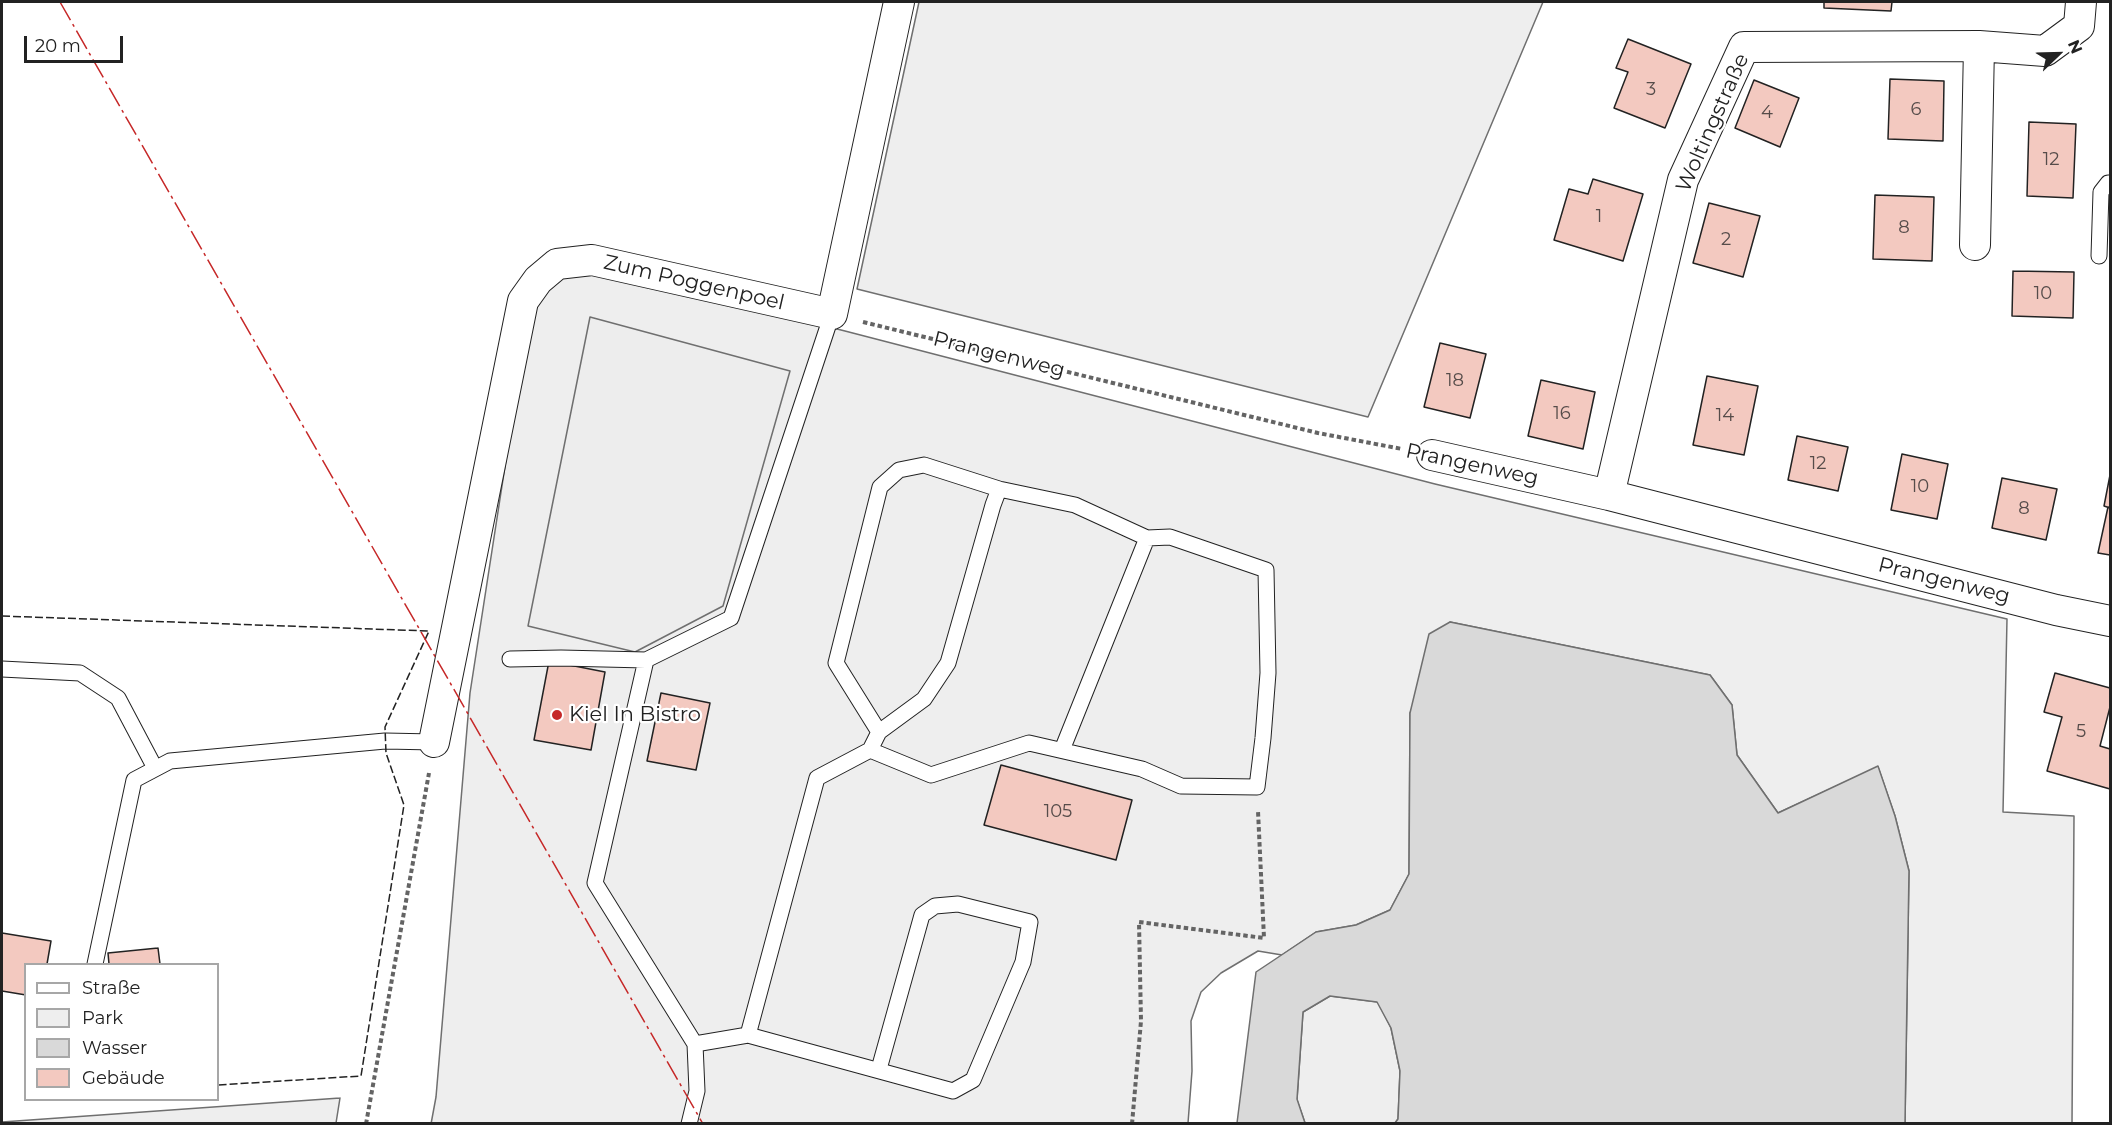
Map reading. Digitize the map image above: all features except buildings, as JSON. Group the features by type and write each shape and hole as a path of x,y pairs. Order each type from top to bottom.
{"street":[{"path":"832,314 899,2"},
{"name":"Woltingstraße","path":"1609,495 1683,180 1743,47 1978,46 2045,51 2079,26 2081,2"},
{"path":"1975,245 1978,46"},
{"name":"Zum Poggenpoel","path":"434,742 523,301 538,280 557,264 592,260 832,314"},
{"name":"Prangenweg","path":"1432,455 1609,495 2045,607 2110,621"}],"lane":[{"path":"2099,256 2101,192 2110,183"},
{"path":"510,659 646,660 731,618 832,314"},
{"path":"870,750 931,775 1029,743 1142,769 1181,786 1257,787 1268,673 1266,570 1170,537 1147,538 1076,505 999,489 924,465 899,470 880,487 836,663 879,732"},
{"path":"748,1035 817,778 870,750 879,732 924,699 948,663 999,489"},
{"path":"1062,750 1147,538"},
{"path":"646,660 595,883 695,1044 697,1091 689,1124"},
{"path":"2,669 80,673 118,698 155,768"},
{"path":"95,963 134,780 170,760 385,741 434,742"},
{"path":"695,1044 748,1035 953,1091 973,1080 1023,962 1030,922 958,904 935,906 922,915 879,1069"}],"path":[{"name":"Prangenweg","path":"832,314 1318,433 1432,455"},
{"path":"366,1124 434,742"},
{"path":"1132,1124 1141,1021 1139,922 1264,938 1257,787"}],"green space":[{"path":"919,2 1543,2 1368,417 857,289"},
{"path":"594,268 1435,484 2007,619 2003,812 2074,816 2072,1123 1905,1123 1909,871 1895,816 1878,767 1778,813 1737,755 1732,705 1710,675 1450,622 1410,713 1409,874 1390,910 1356,925 1316,932 1282,955 1258,951 1221,973 1201,992 1191,1021 1192,1071 1188,1123 431,1124 436,1097 470,693 531,298 546,279"},
{"path":"1330,996 1378,1002 1391,1028 1400,1071 1398,1119 1395,1123 1305,1123 1297,1100 1303,1012"},
{"path":"340,1098 336,1123 2,1123 2,1122"}],"shaded area":[{"path":"590,317 790,371 723,606 635,652 528,626"}],"water":[{"path":"1450,622 1710,675 1732,705 1737,755 1778,813 1878,766 1895,816 1909,871 1905,1123 1395,1123 1398,1119 1400,1071 1391,1028 1377,1002 1330,996 1303,1012 1297,1099 1305,1123 1237,1123 1256,972 1316,932 1356,925 1390,910 1409,874 1410,713 1429,634"}],"fence":[{"path":"2,616 429,631 385,727 386,753 404,805 361,1076 219,1085"}],"power":[{"path":"60,2 703,1124"}],"place":[{"name":"Kiel In Bistro","path":"557,715"}]}
